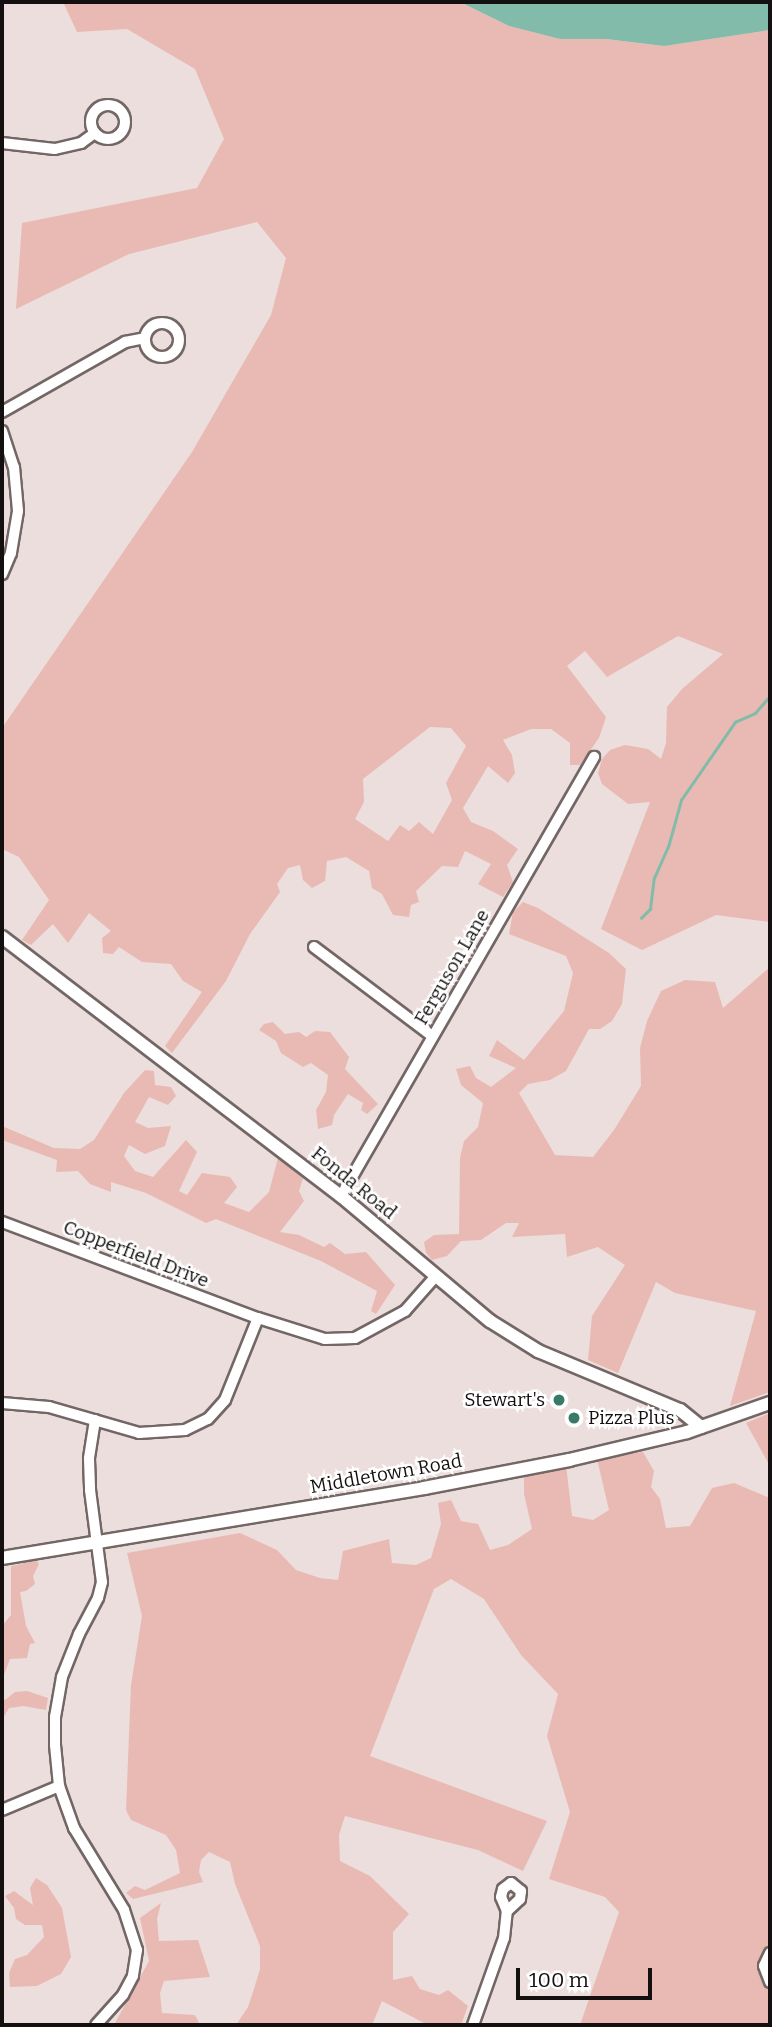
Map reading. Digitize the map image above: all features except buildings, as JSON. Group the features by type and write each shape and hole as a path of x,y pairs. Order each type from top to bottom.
{"street":[{"path":"2,143 55,149 81,143 95,133"},
{"path":"2,412 125,342 145,338"},
{"path":"2,431 14,467 18,511 11,553 2,574"},
{"name":"Ferguson Lane","path":"341,1196 594,757"},
{"name":"Fonda Road","path":"2,937 341,1196 515,1338 590,1374 680,1409 701,1427"},
{"path":"314,947 432,1036"},
{"name":"Copperfield Drive","path":"2,1222 258,1318 324,1339 355,1338 405,1311 436,1276"},
{"path":"2,1403 49,1407 151,1434 197,1426 218,1410 225,1400 258,1318"},
{"name":"Middletown Road","path":"2,1558 424,1488 569,1460 701,1427 770,1403"},
{"path":"95,1420 89,1459 90,1490 102,1582 98,1598 69,1658 58,1698 55,1745 59,1786 74,1828 124,1910 137,1950 133,1976 123,1995 96,2025"},
{"path":"2,1810 59,1786"},
{"path":"473,2025 504,1938 507,1911"},
{"path":"770,1953 764,1966 770,1982"}],"shaded area":[{"path":"63,2 460,2 509,26 560,39 606,39 663,46 770,30 770,922 716,915 642,950 601,929 650,802 628,804 602,784 598,773 602,759 610,750 625,745 648,749 661,759 666,743 667,707 682,689 723,654 678,636 607,677 585,651 567,666 606,717 599,738 580,765 570,765 570,743 551,729 531,729 503,740 512,755 515,773 508,783 488,766 463,808 471,822 493,831 518,849 507,865 513,882 503,897 478,884 491,864 465,851 458,867 442,866 416,891 419,902 411,905 409,917 393,915 382,894 372,888 369,871 346,857 327,861 325,881 312,888 303,880 300,865 288,868 277,884 280,892 250,934 226,981 172,1053 165,1046 202,992 183,981 171,964 142,962 119,947 113,954 103,953 102,938 111,931 89,913 68,943 53,924 31,945 22,940 49,900 19,857 2,849 2,728 192,452 271,315 286,258 257,222 129,254 16,309 22,223 197,188 224,139 195,69 127,29 77,32","holes":["430,727 451,728 466,746 446,783 452,800 433,834 419,822 409,831 400,825 388,841 355,819 364,802 363,779"]},
{"path":"460,2 770,2 770,30 664,46 606,39 560,39 509,26"},
{"path":"523,902 538,908 609,953 626,969 622,1004 612,1021 600,1029 589,1029 566,1071 550,1080 528,1084 519,1093 555,1155 593,1157 614,1130 641,1086 640,1048 647,1021 661,991 685,980 715,982 723,1008 770,967 770,1392 730,1406 756,1311 675,1293 656,1282 618,1373 588,1360 592,1316 625,1265 598,1247 567,1257 565,1234 512,1237 519,1223 506,1223 481,1240 461,1241 447,1256 432,1260 426,1253 424,1242 434,1235 459,1234 460,1158 464,1141 478,1127 483,1103 461,1085 456,1069 470,1066 476,1078 491,1087 516,1068 489,1056 497,1040 524,1060 564,1011 573,973 566,956 509,934 513,912"},
{"path":"273,1022 285,1034 299,1032 306,1037 315,1031 330,1032 349,1057 345,1069 378,1104 367,1114 361,1110 363,1103 348,1094 334,1115 332,1125 318,1129 316,1110 326,1092 328,1075 311,1063 303,1067 281,1053 276,1041 259,1030 264,1024"},
{"path":"145,1070 154,1071 155,1085 171,1087 176,1096 168,1105 149,1097 135,1122 148,1128 171,1126 165,1146 145,1154 129,1145 124,1156 135,1171 153,1177 186,1140 197,1152 179,1191 187,1195 202,1173 230,1177 237,1187 224,1203 249,1212 269,1192 278,1158 303,1178 299,1191 304,1201 280,1232 299,1235 324,1247 330,1243 345,1254 366,1252 395,1285 376,1314 371,1311 377,1291 321,1261 216,1219 206,1223 146,1193 111,1182 111,1192 90,1184 78,1171 56,1172 57,1160 2,1140 2,1126 54,1148 80,1149 94,1140 124,1093"},
{"path":"770,1413 770,1466 746,1423"},
{"path":"643,1452 654,1471 651,1487 660,1499 666,1528 690,1526 712,1488 734,1483 770,1498 770,2025 580,2025 619,1912 605,1897 549,1879 570,1812 547,1736 558,1694 521,1655 484,1599 451,1579 434,1589 370,1756 547,1821 523,1871 478,1850 345,1816 339,1835 340,1861 370,1876 409,1914 393,1932 393,1980 412,1976 420,1989 439,1995 448,1990 468,2006 461,2025 428,2025 382,2001 372,2025 236,2025 248,2007 260,1969 260,1946 235,1884 230,1862 209,1852 201,1860 199,1872 203,1882 133,1899 126,1893 135,1886 145,1890 180,1873 176,1850 166,1835 131,1820 126,1810 131,1685 142,1616 127,1553 240,1533 277,1550 296,1570 320,1578 338,1580 343,1551 389,1539 392,1563 416,1565 431,1558 441,1524 438,1503 451,1500 461,1521 478,1524 490,1550 508,1545 532,1529 524,1494 524,1476 566,1465 572,1516 593,1520 609,1510 597,1459"},
{"path":"27,1560 36,1560 39,1564 33,1576 35,1584 20,1592 26,1626 35,1643 30,1644 27,1658 10,1659 2,1680 2,1626 11,1615 11,1566"},
{"path":"27,1691 48,1698 46,1710 23,1706 9,1708 2,1720 2,1698 5,1700 15,1692"},
{"path":"36,1878 47,1885 62,1908 71,1957 61,1974 37,1986 10,1987 9,1973 15,1959 27,1955 44,1937 42,1925 25,1925 16,1919 14,1908 5,1896 14,1891 33,1905 30,1888"},
{"path":"161,1903 157,1919 159,1941 198,1940 210,1977 164,1981 160,1993 162,2013 195,2015 200,2025 114,2025 149,1961 140,1918"}],"waterway":[{"path":"641,918 650,909 654,878 668,847 681,800 735,722 755,713 770,696"}],"place":[{"name":"Stewart's","path":"559,1400"},
{"name":"Pizza Plus","path":"574,1418"}]}
